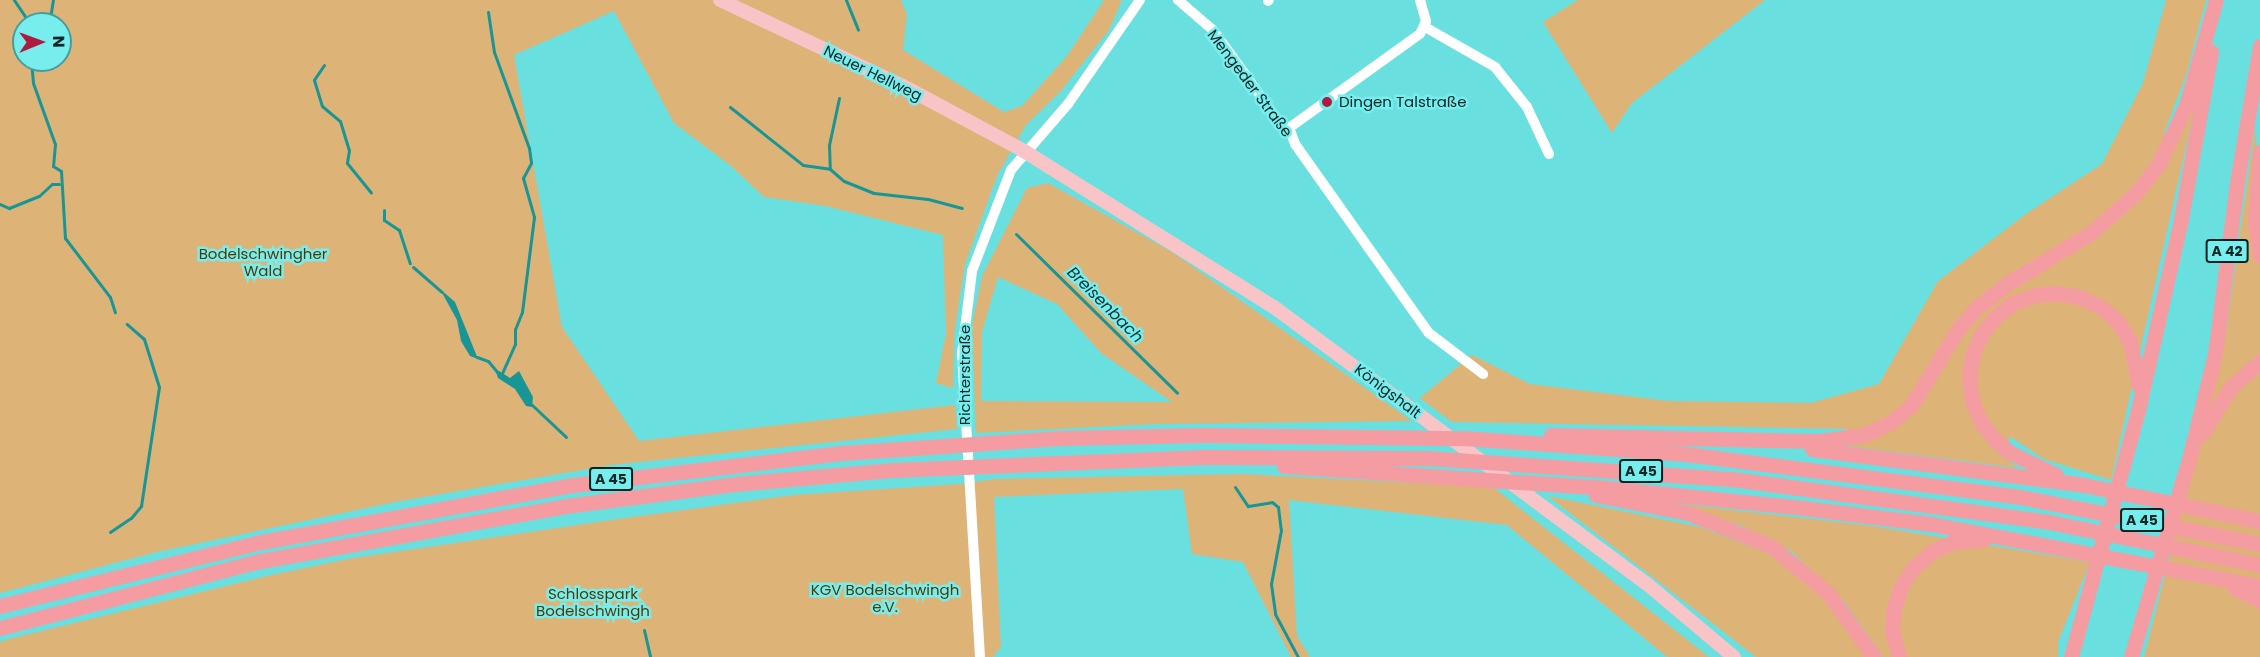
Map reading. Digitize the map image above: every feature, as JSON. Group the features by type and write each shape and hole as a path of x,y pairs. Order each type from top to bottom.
{"highway":[{"path":"2071,657 2138,410 2181,219 2218,0"},
{"path":"1464,438 1585,434 1728,441 1847,440 1890,423 1911,406 1958,329 1976,308 2114,215 2158,165 2186,105 2218,0"},
{"name":"A 42","path":"2132,657 2190,455 2215,354 2236,182 2260,46"},
{"path":"2260,152 2254,222 2260,255"},
{"path":"2084,485 2009,452 1981,422 1972,401 1969,378 1972,356 1981,334 1995,317 2035,295 2069,295 2101,307 2118,322 2130,341 2137,363 2138,410"},
{"path":"2190,455 2216,406 2247,370 2260,362"},
{"name":"A 45","path":"0,606 189,557 366,520 573,485 737,463 1060,438 1204,435 1464,438 1785,464 2079,508 2260,544"},
{"path":"1728,441 2084,485 2256,520"},
{"name":"A 45","path":"3,627 255,562 566,506 735,484 892,470 1204,457 1358,455 1620,469 1859,494 2074,527 2260,564"},
{"path":"1204,457 1233,465 1328,467 1552,484 1803,508 2019,539 2260,586"},
{"path":"1552,484 1688,513 1771,546 1803,568 1828,593 1874,657"},
{"path":"1899,657 1892,630 1894,608 1901,586 1914,567 1931,552 1952,542 2019,539"},
{"path":"2200,576 2260,600"},
{"path":"2059,657 2085,605"},
{"path":"2138,657 2142,626"}],"main road":[{"name":"Neuer Hellweg","path":"720,0 903,86 1024,151"},
{"name":"Königshalt","path":"1024,151 1274,307 1646,583 1734,657"}],"street":[{"name":"Richterstraße","path":"980,657 962,353 972,271 1000,190 1024,151 1068,104 1140,0"},
{"name":"Mengeder Straße","path":"1178,0 1213,30 1280,123 1289,128 1295,144 1428,333 1483,374"},
{"path":"1420,0 1425,27 1495,67 1527,106 1549,154"},
{"path":"1289,128 1425,27"}],"green space":[{"name":"Bodelschwingher Wald","path":"0,0 901,0 907,14 903,50 1004,112 1022,106 1067,56 1104,0 1122,0 1109,30 1060,92 1026,125 997,176 965,264 954,334 953,388 936,383 946,334 943,235 825,206 764,197 731,166 674,123 614,11 514,55 562,327 639,441 955,405 957,429 611,465 395,502 157,552 0,593"},
{"path":"1578,0 1765,0 1632,103 1612,133 1543,22"},
{"path":"2166,0 2206,0 2186,75 2164,133 2169,159 2198,93 2111,480 2044,459 2011,437 1999,454 2019,468 1847,446 1847,429 1452,422 1420,398 1472,355 1530,384 1669,401 1811,403 1879,384 1938,281 2026,214 2102,164 2143,83"},
{"path":"2255,128 2260,178 2260,657 2144,657 2225,339"},
{"path":"1048,183 1172,252 1412,421 1156,424 976,433 972,327 982,276 1027,188","holes":["998,277 1057,304 1101,353 1172,402 981,401 982,332"]},
{"path":"1242,474 1493,487 1709,657 1667,657 1507,525 1289,500 1297,636 1310,657 1291,657 1243,562 1192,554 1183,489 994,497 1001,647 993,657 0,657 0,642 9,639 267,576 353,558 794,495 960,484 994,479"},
{"path":"1548,496 1700,527 1770,554 1822,597 1866,657 1756,657"},
{"path":"1645,500 1872,526 2090,562 2058,642 2058,657 1883,657 1844,601 1791,551 1740,525"}],"water":[{"path":"440,289 455,302 478,359 470,356 461,341 457,320"},
{"path":"499,371 510,378 519,371 533,397 532,407 526,406 515,389 498,378 496,372"}],"waterway":[{"path":"14,0 22,12"},
{"path":"51,12 53,0"},
{"name":"Breisenbach","path":"846,0 858,30"},
{"path":"488,12 494,52 529,148 531,163 523,178 534,217 522,312 515,329 515,344 501,375"},
{"path":"324,65 314,80 322,106 340,121 349,150 347,163 371,193"},
{"path":"32,72 33,83 55,144 53,166 61,171 65,238 110,297 115,312"},
{"name":"Breisenbach","path":"839,98 829,145 830,169 844,181 874,193 928,199 962,208"},
{"path":"730,107 803,165 830,169"},
{"path":"0,204 9,208 39,196 52,184 59,184"},
{"path":"384,210 384,220 399,230 410,263"},
{"name":"Breisenbach","path":"1016,234 1177,393"},
{"path":"413,267 442,292"},
{"path":"110,532 131,518 141,506 159,387 144,339 127,324"},
{"path":"477,357 488,361 498,373"},
{"path":"531,404 566,437"},
{"name":"Breisenbach","path":"1235,487 1248,506 1272,502 1278,507 1281,530 1271,584 1275,614 1298,657"},
{"path":"644,630 650,657"}],"place":[{"name":"Dingen Talstraße","path":"1327,102"}],"park label":[{"name":"KGV Bodelschwingh e.V.","path":"885,598"},
{"name":"Schlosspark Bodelschwingh","path":"593,602"}]}
